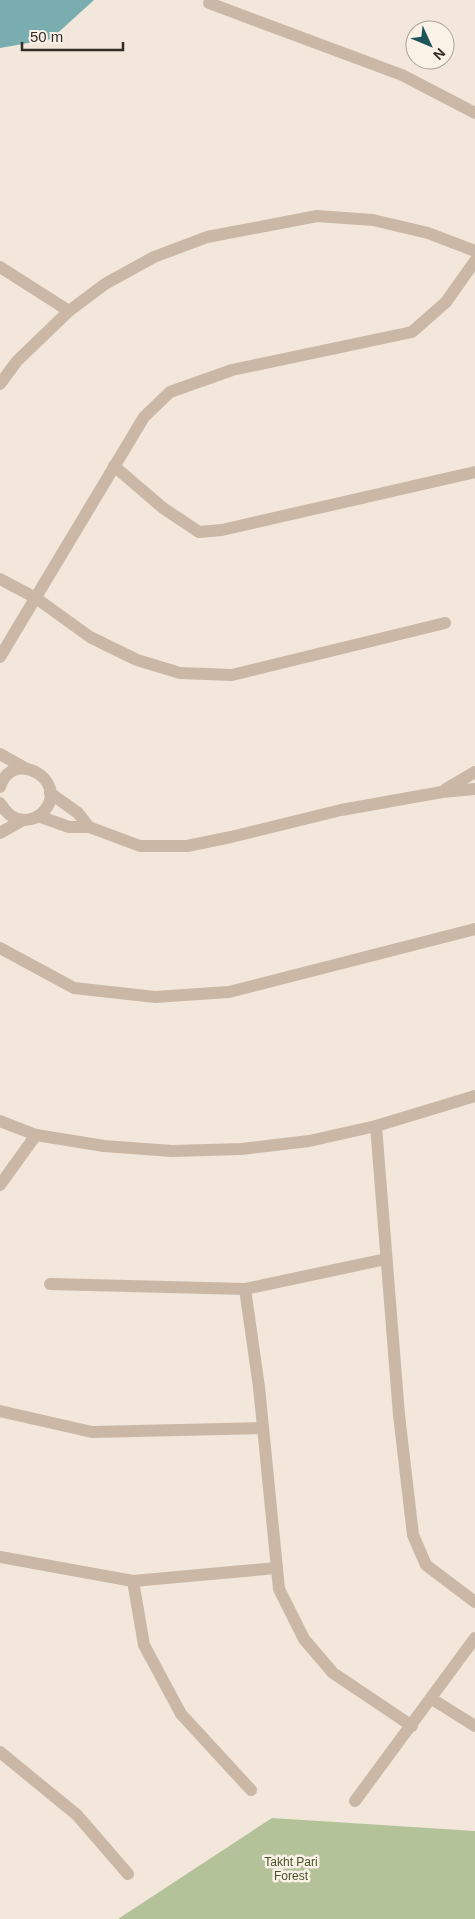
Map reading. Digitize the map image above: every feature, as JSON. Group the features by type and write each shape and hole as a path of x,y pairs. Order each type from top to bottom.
{"street":[{"path":"210,3 402,75 475,113"},
{"path":"0,384 16,361 69,311 105,284 154,257 207,238 317,216 373,220 428,233 475,251"},
{"path":"0,657 144,417 170,392 232,370 412,332 446,302 475,261"},
{"path":"0,267 69,311"},
{"path":"114,466 163,508 199,532 222,530 475,472"},
{"path":"0,579 36,598 90,637 137,660 180,674 232,675 445,623"},
{"path":"0,754 25,768 35,770 43,776 48,784 50,793 47,806 38,816 23,820 0,833"},
{"path":"1,783 8,774 25,768"},
{"path":"442,792 475,772"},
{"path":"38,816 69,827 89,827 140,846 187,846 341,810 442,792 475,789"},
{"path":"50,793 78,813 89,827"},
{"path":"0,803 5,812 13,818 23,820"},
{"path":"0,948 74,988 155,997 229,992 475,929"},
{"path":"0,1121 36,1135 104,1146 172,1151 241,1149 309,1141 376,1126 475,1096"},
{"path":"376,1126 399,1416 412,1535 426,1565 475,1602"},
{"path":"0,1185 36,1135"},
{"path":"50,1284 245,1289 386,1259"},
{"path":"245,1289 263,1428 279,1589 304,1639 333,1673 412,1726"},
{"path":"0,1411 92,1432 263,1428"},
{"path":"0,1557 133,1581 277,1568"},
{"path":"133,1581 144,1645 181,1714 250,1790"},
{"path":"355,1801 432,1699 475,1638"},
{"path":"432,1699 475,1726"},
{"path":"0,1752 77,1816 128,1874"}],"green space":[{"name":"Takht Pari Forest","path":"272,1818 475,1831 475,1919 118,1919"}],"water":[{"path":"0,0 94,0 51,39 0,48"}]}
